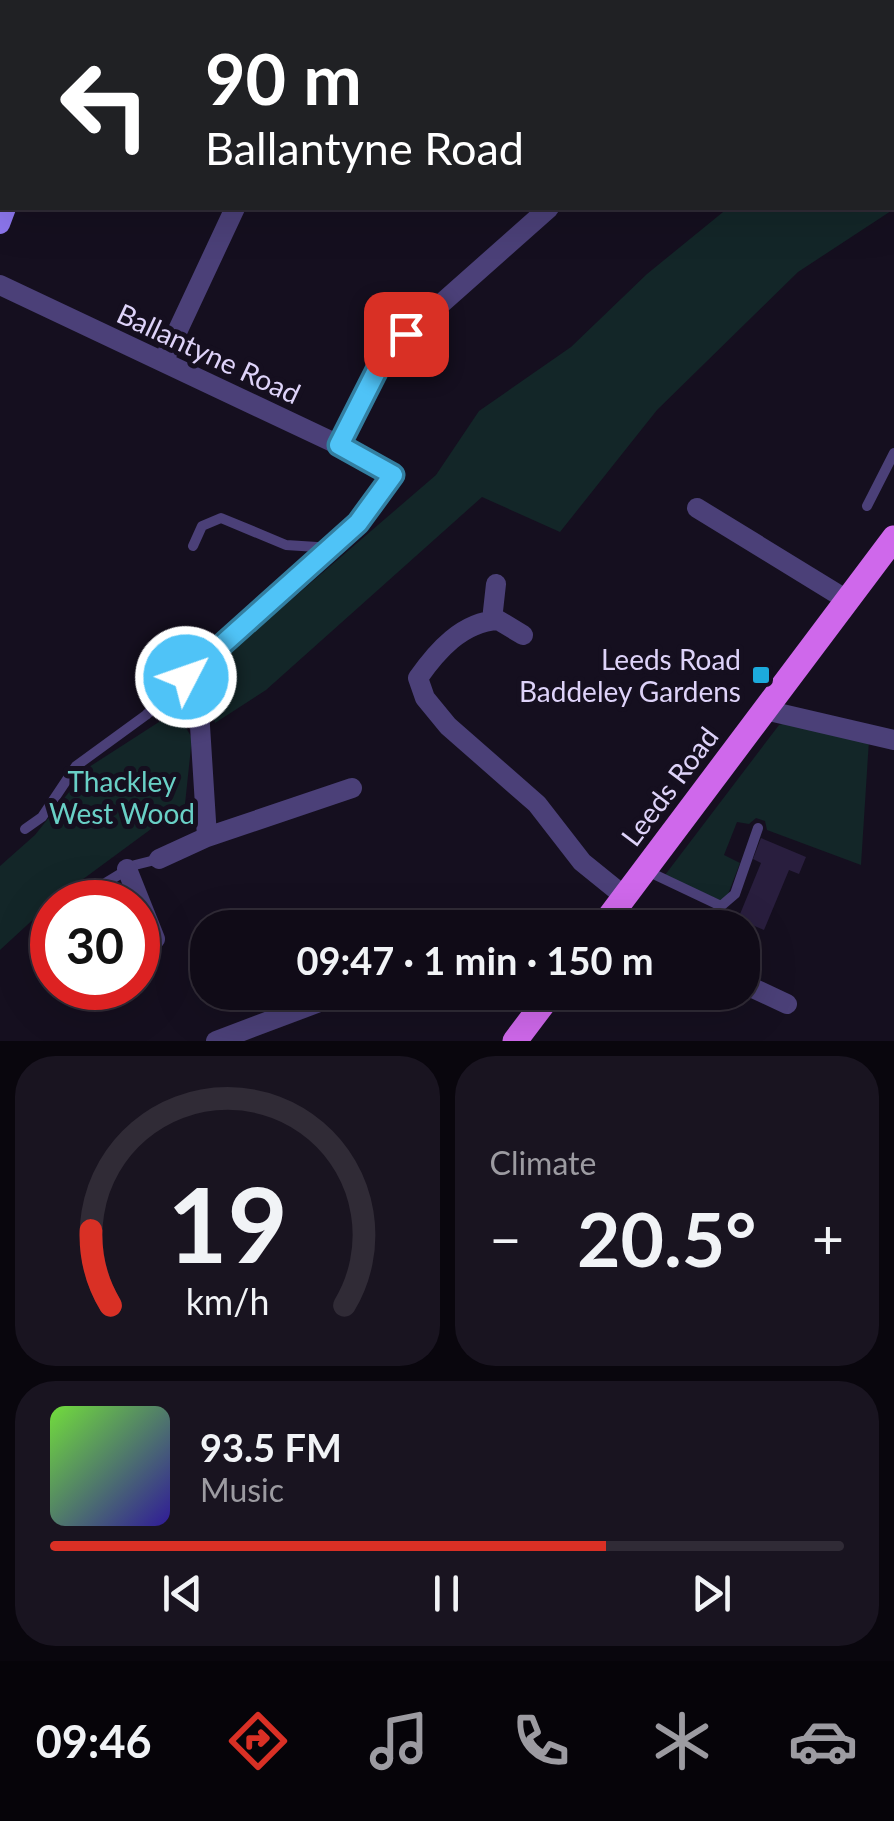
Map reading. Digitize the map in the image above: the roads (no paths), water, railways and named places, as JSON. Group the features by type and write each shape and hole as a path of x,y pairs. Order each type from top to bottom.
{"main road":[{"name":"Leeds Road","path":"617,910 894,538"},
{"path":"514,1041 538,1010"}],"street":[{"path":"163,362 234,210"},
{"path":"339,445 377,370 406,334 547,210"},
{"name":"Ballantyne Road","path":"0,285 339,445 393,475 358,523 325,554"},
{"path":"697,508 847,600"},
{"path":"186,677 325,554"},
{"path":"492,620 496,584"},
{"path":"523,636 492,620 464,629 432,658 418,678 425,698 494,770 537,804 582,862 608,910"},
{"path":"158,658 186,677 199,710 207,837"},
{"path":"764,710 894,740"},
{"path":"159,859 207,837 352,788"},
{"path":"127,870 131,880"},
{"path":"760,991 787,1004"},
{"path":"216,1041 298,1010"}],"lane":[{"path":"867,506 894,454"},
{"path":"193,546 202,526 220,518 286,546 317,547 325,554"},
{"path":"24,829 42,817 76,766 146,715 186,677"},
{"path":"644,869 721,906 734,894 758,828"},
{"path":"110,880 159,859"}],"place":[{"name":"Leeds Road Baddeley Gardens","path":"761,675"}],"park label":[{"name":"Thackley West Wood","path":"122,797"}]}
